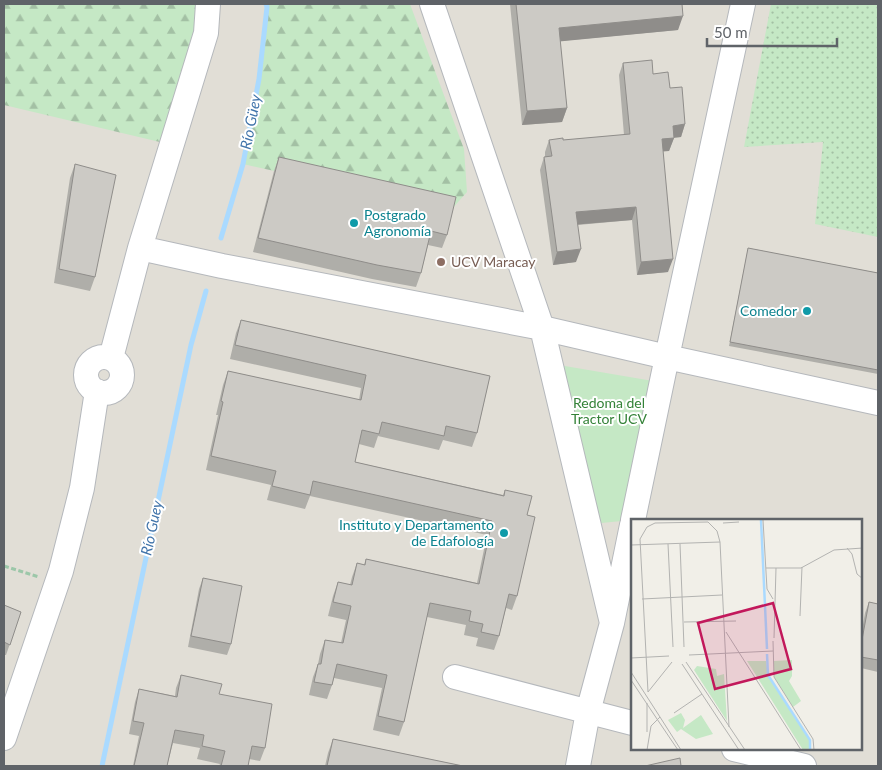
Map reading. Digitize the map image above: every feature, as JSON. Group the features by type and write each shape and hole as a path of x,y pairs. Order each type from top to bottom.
{"lane":[{"path":"4,738 58,584 82,488 97,391 87,382 87,368 97,358 111,358 140,248 206,33 208,4"},
{"path":"432,4 542,328 612,623"},
{"path":"633,519 743,4"},
{"path":"140,248 222,266 542,328 878,403"},
{"path":"578,766 588,712 612,623 631,530"},
{"path":"455,677 631,723"},
{"path":"738,750 804,766"}],"path":[{"path":"4,566 58,584"}],"shaded area":[{"name":"UCV Maracay","path":"4,4 878,4 878,766 4,766"}],"green space":[{"path":"4,4 202,4 164,143 4,105"},
{"path":"266,4 410,4 464,149 467,192 451,210 243,164 259,79"},
{"path":"771,4 878,4 878,237 815,224 823,142 744,147"},
{"name":"Redoma del Tractor UCV","path":"559,365 653,381 622,521 601,523"}],"building":[{"path":"516,4 682,4 683,16 559,28 567,108 527,111"},
{"path":"652,60 653,74 668,72 670,88 682,87 685,124 673,126 674,138 662,139 673,259 641,262 636,207 576,212 581,249 557,252 544,157 552,156 549,140 630,134 623,63"},
{"name":"Postgrado Agronomía","path":"279,157 456,197 447,235 431,231 421,273 258,238"},
{"path":"75,164 116,175 95,277 59,269"},
{"name":"Comedor","path":"748,248 878,273 878,370 730,342"},
{"path":"241,320 490,376 477,433 446,426 444,436 382,422 379,434 362,430 355,462 504,496 505,490 532,496 527,515 535,517 517,596 509,594 499,636 481,632 483,624 469,621 471,611 430,603 404,722 378,716 387,675 337,664 332,685 314,682 318,664 321,664 325,640 343,643 351,606 333,602 338,582 352,585 357,563 365,565 366,559 479,584 492,521 313,481 310,495 272,486 276,471 211,456 228,371 361,400 366,375 235,345"},
{"path":"203,578 242,586 231,644 191,636"},
{"path":"869,602 878,604 878,660 862,657 862,640"},
{"path":"4,605 21,612 10,645 4,642"},
{"path":"181,675 222,684 219,694 272,704 265,748 252,746 248,766 221,766 225,751 202,746 204,735 175,730 167,766 134,766 144,723 133,721 139,689 177,697"},
{"path":"333,739 463,766 327,766"},
{"path":"680,758 681,766 645,766"}],"waterway":[{"name":"Río Güey","path":"221,238 243,164 259,79 266,4"},
{"name":"Río Guey","path":"102,766 191,345 206,291"}],"place":[{"name":"Postgrado Agronomía","path":"354,223"},
{"name":"UCV Maracay","path":"441,262"},
{"name":"Comedor","path":"807,311"},
{"name":"Instituto y Departamento de Edafología","path":"504,533"}]}
